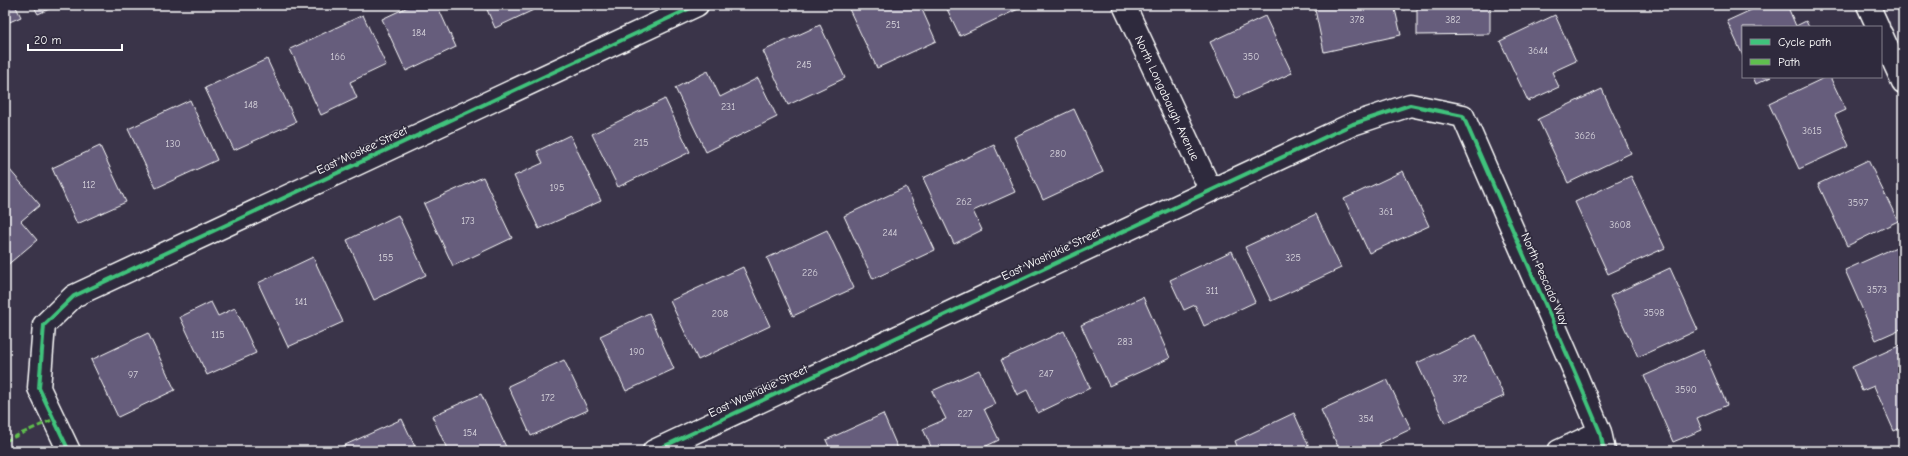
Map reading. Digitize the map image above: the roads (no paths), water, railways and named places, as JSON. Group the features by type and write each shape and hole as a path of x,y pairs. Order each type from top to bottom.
{"street":[{"name":"East Moskee Street","path":"70,451 39,388 44,324 74,296 697,5"},
{"name":"North Longabaugh Avenue","path":"1124,5 1210,191"},
{"path":"1868,5 1878,26"},
{"path":"1882,36 1903,82"},
{"name":"East Washakie Street","path":"654,451 1353,124 1410,105 1463,116"},
{"name":"North Pescado Way","path":"1463,116 1602,442"},
{"path":"1559,451 1602,442"}]}
